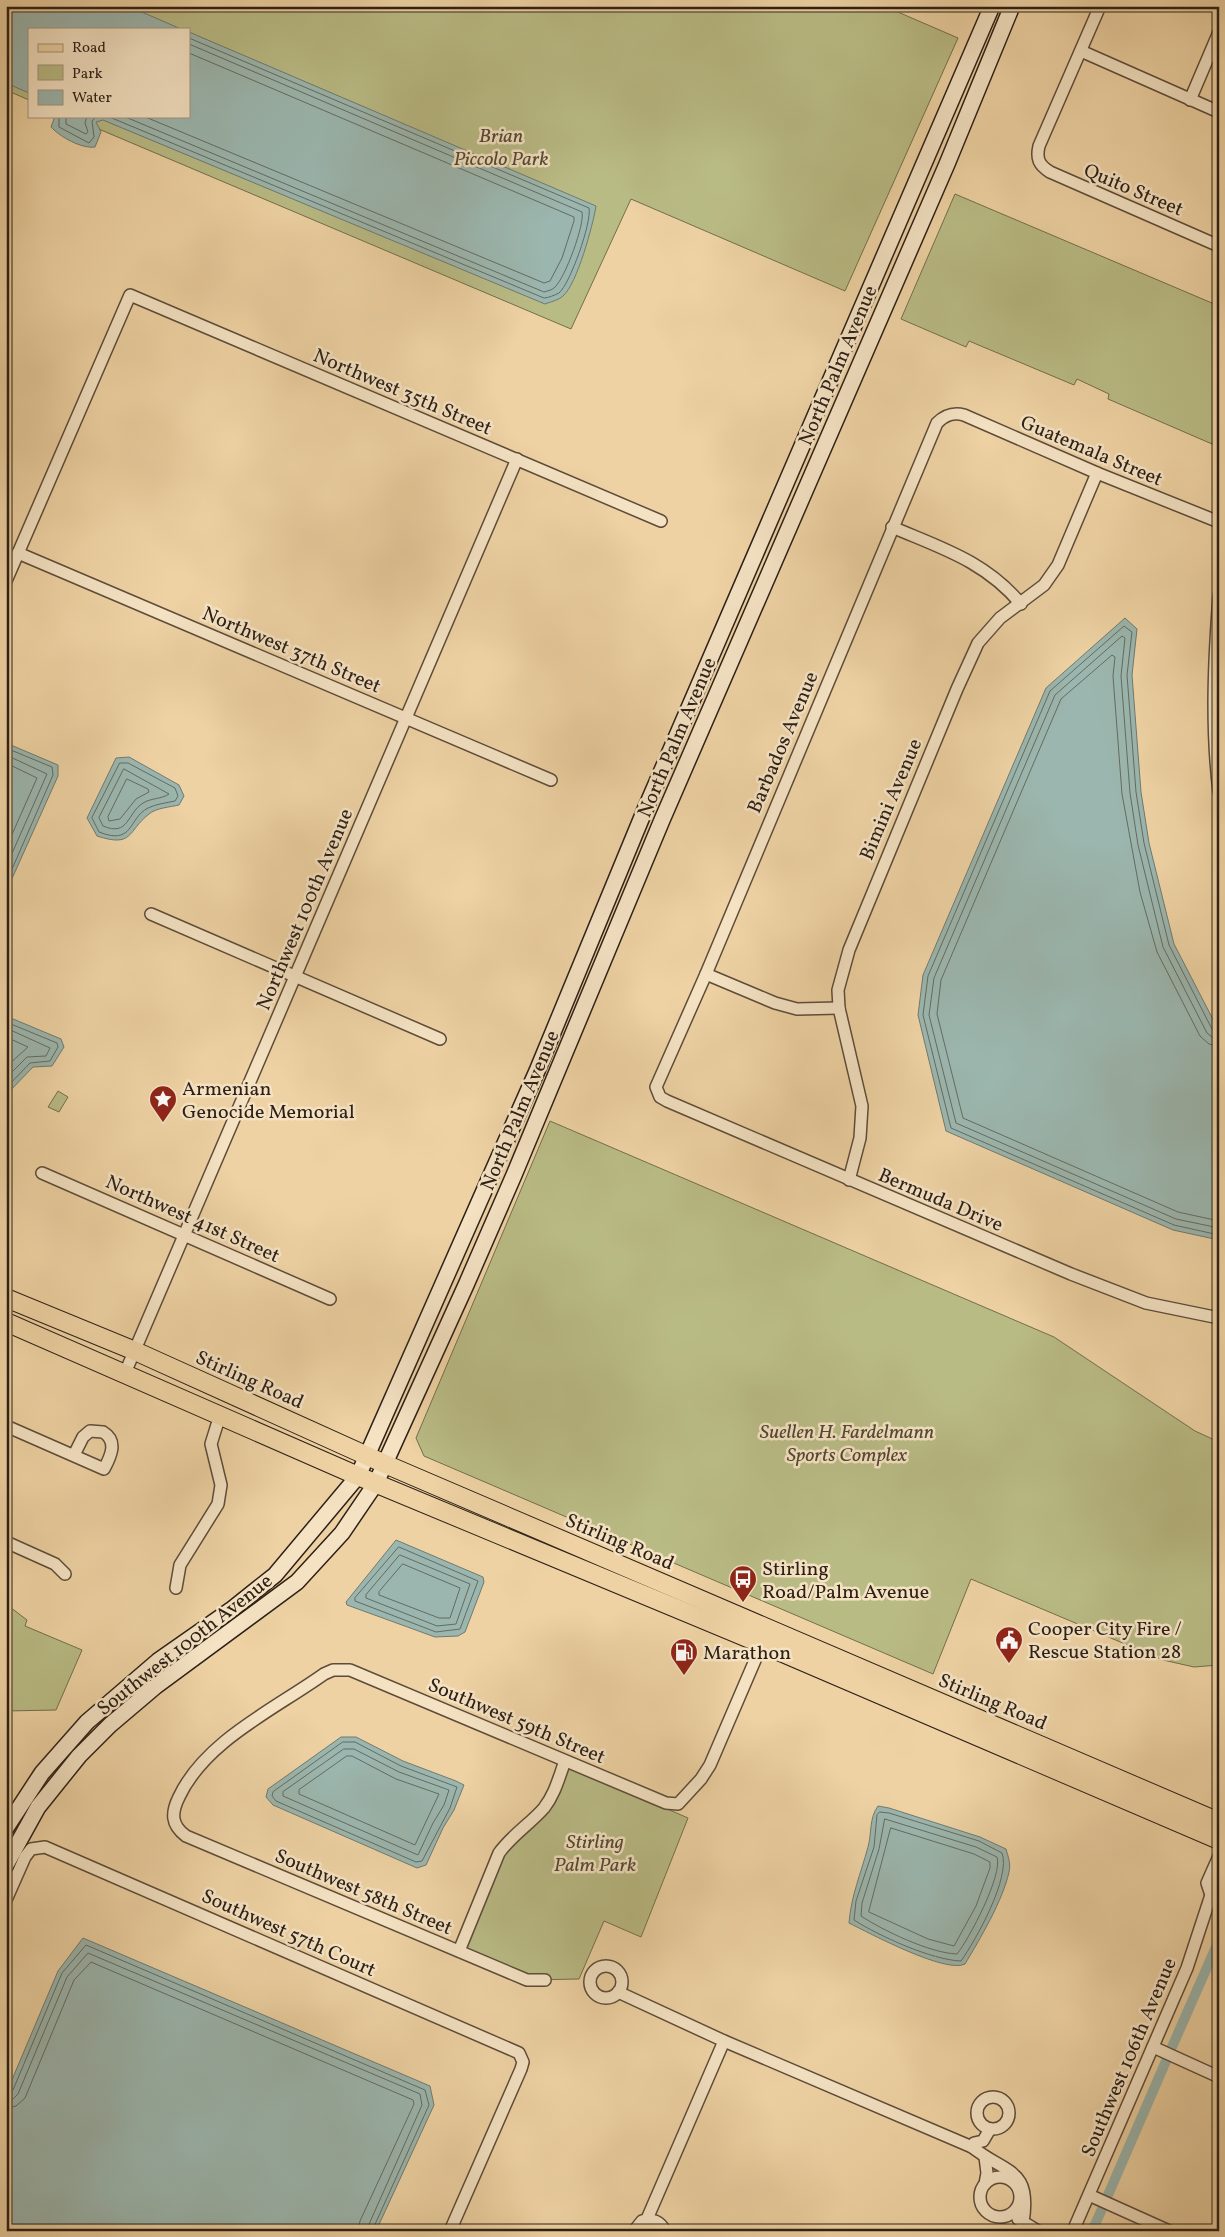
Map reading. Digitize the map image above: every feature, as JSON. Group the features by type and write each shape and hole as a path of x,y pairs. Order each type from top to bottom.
{"main road":[{"name":"North Palm Avenue","path":"358,1476 536,1071 605,906 992,6"},
{"name":"North Palm Avenue","path":"376,1483 510,1184 623,914 890,291 947,164 1012,6"},
{"path":"872,283 890,291"},
{"path":"605,906 623,914"},
{"name":"Stirling Road","path":"6,1298 135,1351 385,1464 1219,1822"},
{"name":"Stirling Road","path":"6,1322 125,1372 358,1476 762,1644 1219,1840"},
{"name":"Southwest 100th Avenue","path":"6,1829 42,1773 80,1728 158,1661 230,1610 275,1575 358,1476"},
{"name":"Southwest 100th Avenue","path":"6,1865 20,1838 57,1783 110,1725 156,1686 297,1582 342,1533 376,1483"}],"street":[{"path":"1100,6 1081,51 1219,112"},
{"path":"1190,100 1219,32"},
{"name":"Quito Street","path":"1081,51 1039,146 1038,161 1050,172 1219,246"},
{"name":"Northwest 35th Street","path":"18,553 130,295 661,521"},
{"name":"Guatemala Street","path":"951,414 964,414 1097,473 1219,522"},
{"name":"Barbados Avenue","path":"657,1092 657,1082 706,974 892,526 937,423 951,414"},
{"name":"Northwest 100th Avenue","path":"125,1372 517,459"},
{"name":"Bimini Avenue","path":"849,1180 860,1138 862,1106 839,1008 838,990 849,950 957,689 978,643 1000,618 1044,585 1058,565 1097,473"},
{"path":"892,526 987,571 1005,585 1021,604"},
{"path":"6,580 18,553"},
{"name":"Northwest 37th Street","path":"18,553 551,780"},
{"path":"1219,596 1215,652 1214,752 1219,792"},
{"path":"151,914 440,1039"},
{"path":"706,974 775,1004 797,1009 839,1008"},
{"name":"Bermuda Drive","path":"657,1092 667,1101 849,1180 1146,1303 1219,1318"},
{"name":"Northwest 41st Street","path":"42,1173 330,1298"},
{"path":"176,1588 180,1565 218,1504 221,1485 211,1444 220,1415"},
{"path":"6,1426 74,1455"},
{"path":"6,1542 55,1564 65,1574"},
{"name":"Southwest 59th Street","path":"174,1824 174,1807 182,1790 194,1771 207,1757 234,1735 324,1674 341,1670 362,1674 566,1762 666,1803 678,1804 701,1779 710,1764 762,1644"},
{"path":"459,1951 499,1852 509,1838 543,1808 552,1796 566,1762"},
{"name":"Southwest 58th Street","path":"174,1824 186,1836 527,1980 545,1980"},
{"path":"6,1829 20,1838"},
{"name":"Southwest 57th Court","path":"6,1900 25,1857 31,1849 45,1847 505,2046 522,2057 521,2069 450,2231"},
{"name":"Southwest 106th Avenue","path":"1212,1895 1206,1883 1219,1856"},
{"name":"Southwest 106th Avenue","path":"1073,2231 1187,1968 1212,1895 1219,1882"},
{"path":"618,1992 724,2041 973,2145 994,2169 996,2177"},
{"path":"647,2220 724,2041"},
{"path":"1152,2047 1219,2077"},
{"path":"993,2097 1003,2101 1008,2109 1008,2120 1001,2127 990,2129 980,2122 977,2109 983,2100 993,2097"},
{"path":"973,2145 972,2135 980,2122"},
{"path":"973,2145 983,2141 990,2129"},
{"path":"985,2157 987,2173 980,2196 983,2208 994,2216 1007,2216 1024,2222 1038,2231"},
{"path":"985,2157 1011,2171 1022,2181 1026,2203 1024,2222"},
{"path":"985,2184 996,2177 1009,2179 1018,2189 1020,2195 1017,2208 1007,2216"},
{"path":"1089,2195 1169,2231"},
{"path":"1017,2208 1024,2222"},
{"path":"634,2231 638,2224 647,2220 658,2221 665,2231"}],"green space":[{"name":"Brian Piccolo Park","path":"6,6 884,6 958,38 845,291 631,199 571,329 73,118 190,118 190,28 28,28 28,100 6,90"},
{"path":"955,194 1219,306 1219,447 1108,399 1109,394 1077,379 1074,385 969,341 966,347 901,319"},
{"path":"58,1091 68,1097 59,1112 48,1107"},
{"name":"Suellen H. Fardelmann Sports Complex","path":"550,1121 1054,1337 1195,1431 1219,1442 1219,1665 1194,1667 1163,1660 971,1579 933,1674 424,1456 416,1438"},
{"path":"6,1604 27,1620 25,1626 82,1650 56,1710 6,1711"},
{"name":"Stirling Palm Park","path":"564,1764 688,1818 641,1937 604,1921 579,1979 527,1980 459,1951 504,1846 543,1808"}],"water":[{"path":"6,6 128,6 179,28 28,28 28,93 6,83"},
{"path":"190,32 596,206 584,254 574,280 561,297 545,304 103,120 96,122 101,132 95,147 72,142 51,127 54,118 190,118"},
{"path":"1125,618 1137,629 1132,675 1141,792 1149,843 1174,944 1219,1031 1219,1240 1173,1230 946,1131 918,1015 923,975 1046,688"},
{"path":"6,743 58,765 58,776 6,892"},
{"path":"129,757 179,785 184,796 179,805 159,809 149,814 124,839 109,839 97,836 87,818 116,758"},
{"path":"6,1016 61,1039 64,1047 52,1066 33,1067 6,1095"},
{"path":"396,1540 483,1577 484,1582 465,1632 458,1636 435,1637 347,1605 346,1602"},
{"path":"341,1737 356,1737 403,1761 464,1785 454,1810 443,1828 426,1865 417,1868 273,1805 266,1797 268,1789"},
{"path":"878,1806 980,1837 1006,1849 1010,1866 1002,1895 965,1964 955,1966 925,1958 849,1923 854,1894 869,1842 872,1821"},
{"path":"83,1938 430,2086 434,2105 376,2231 6,2231 6,2094 58,1971"}],"waterway":[{"path":"1172,2047 1219,1940"},
{"path":"1108,2195 1166,2061"},
{"path":"1092,2231 1102,2209"}],"place":[{"name":"Armenian Genocide Memorial","path":"163,1123"},
{"name":"Stirling Road/Palm Avenue","path":"743,1603"},
{"name":"Cooper City Fire / Rescue Station 28","path":"1009,1664"},
{"name":"Marathon","path":"684,1676"}]}
